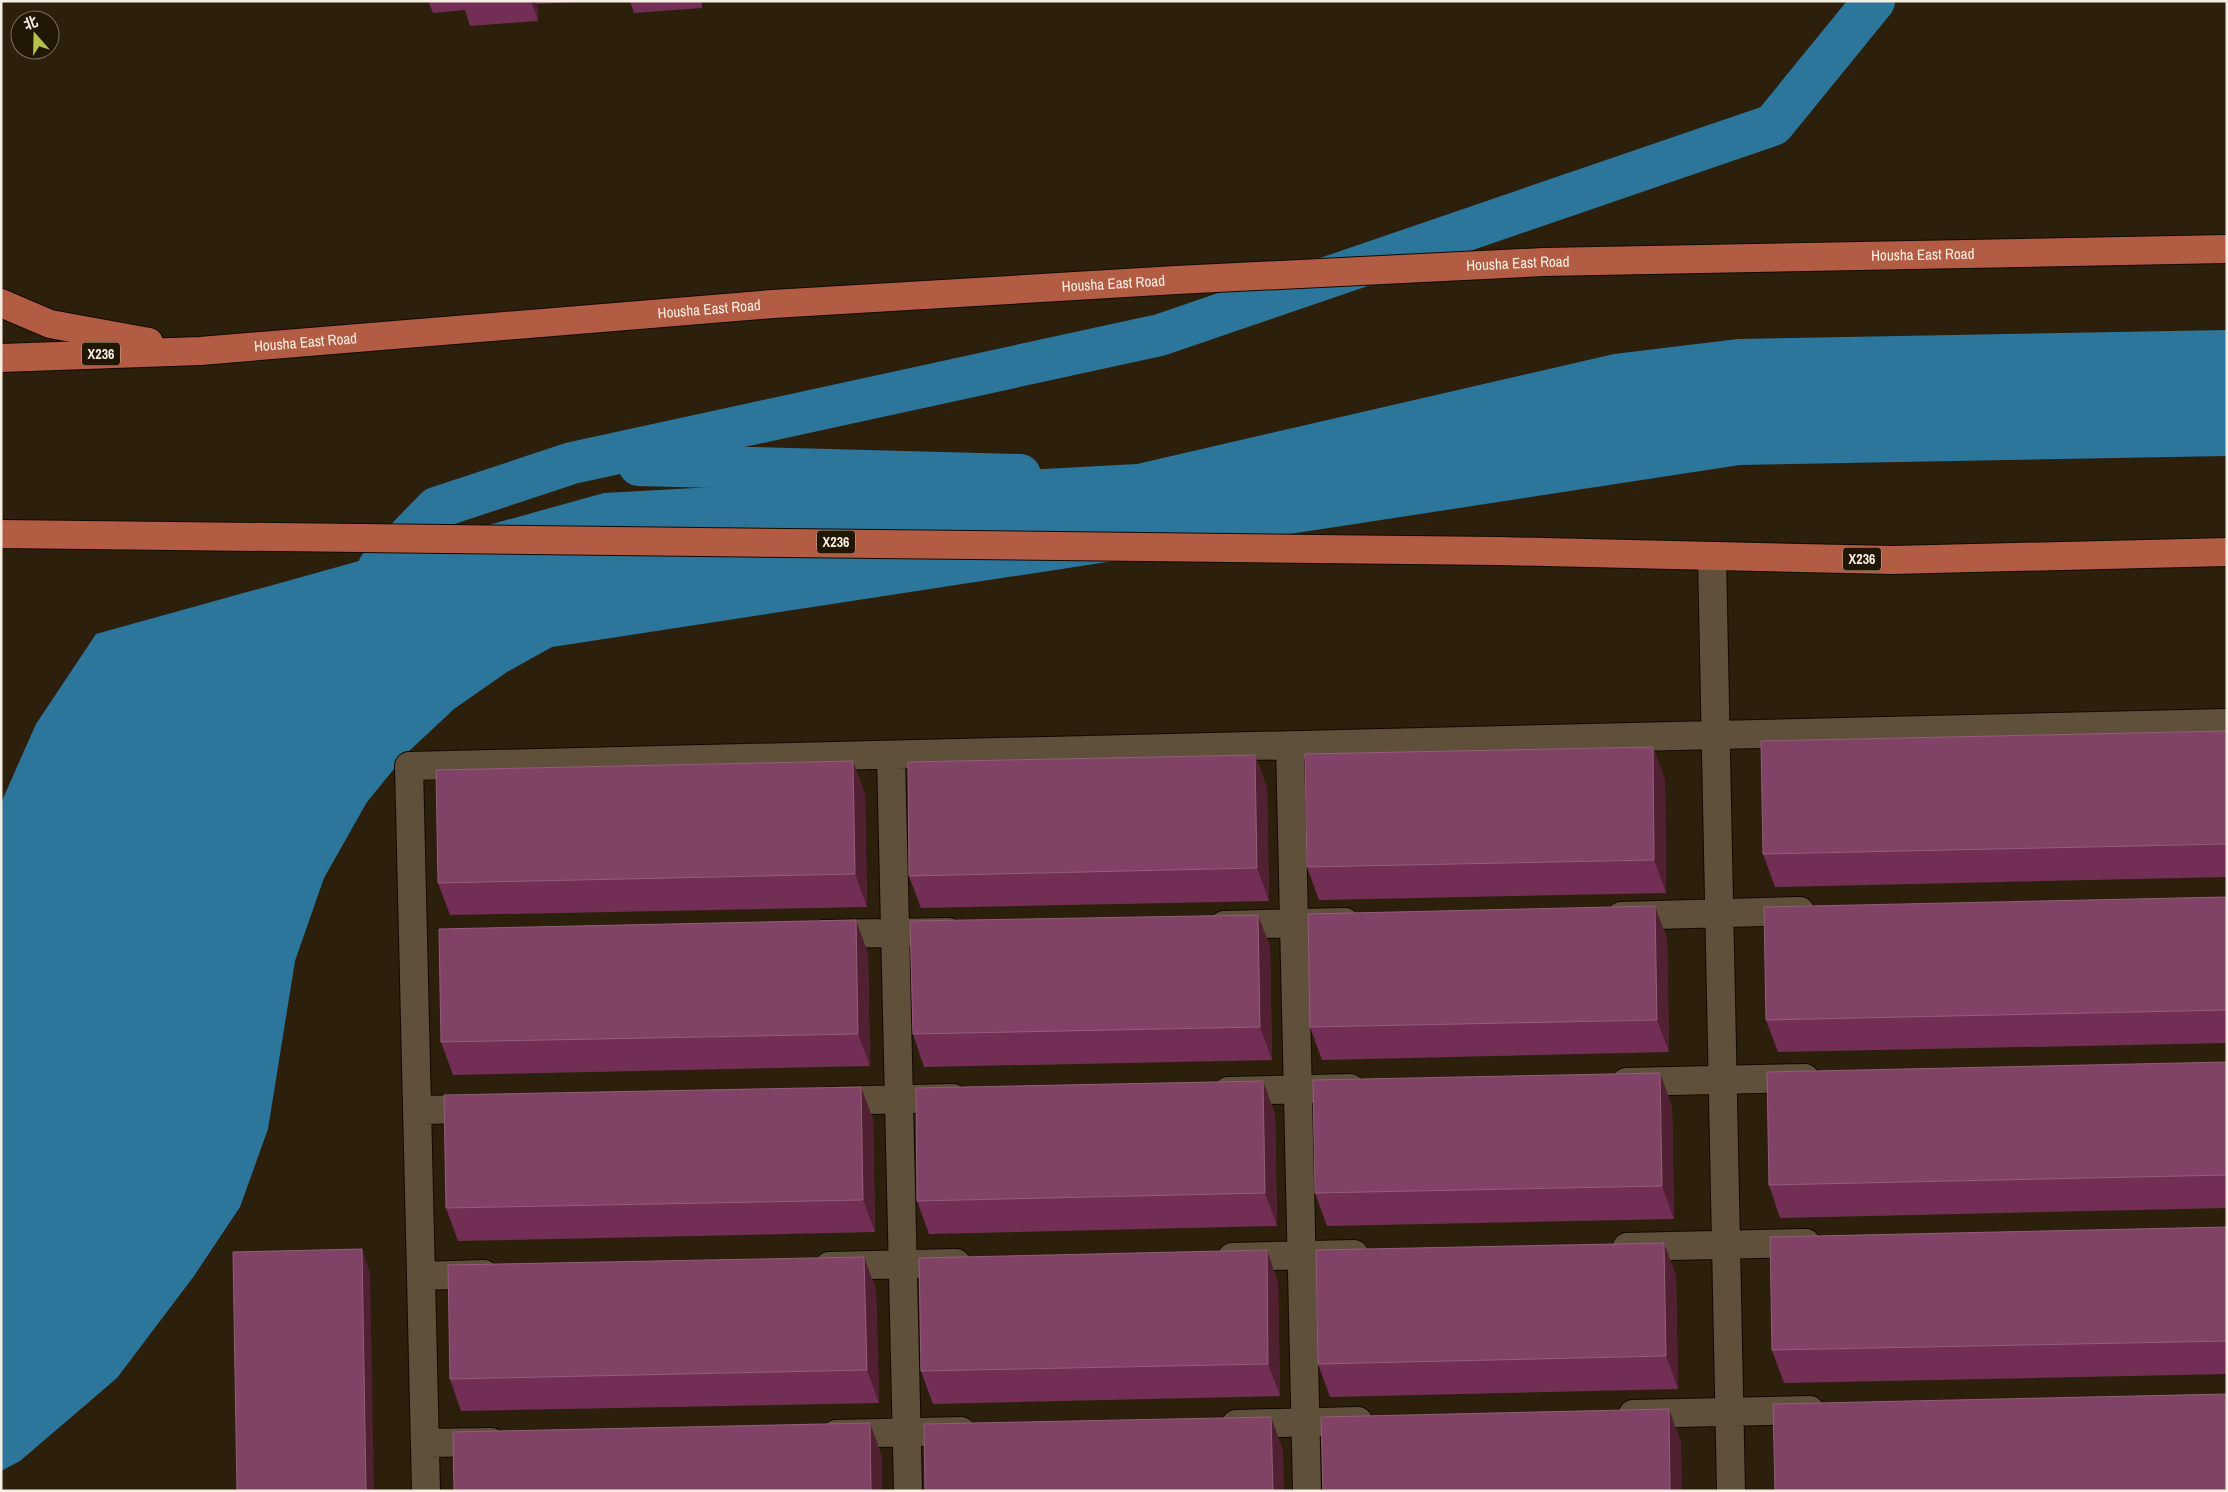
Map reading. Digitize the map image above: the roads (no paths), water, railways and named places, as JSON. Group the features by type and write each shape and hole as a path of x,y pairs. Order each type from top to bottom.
{"main road":[{"name":"Housha East Road","path":"1,358 200,351 398,333 772,304 1176,280 1544,262 2227,249"},
{"path":"1,303 50,324 200,351"},
{"name":"X236","path":"1,534 174,534 1498,550 1892,560 2227,552"},
{"path":"1,554 91,534"}],"street":[{"path":"1712,556 1731,1491"},
{"path":"426,1491 409,766 2227,723"},
{"path":"1290,746 1307,1491"},
{"path":"891,755 908,1491"},
{"path":"1600,916 1828,911"},
{"path":"1194,926 1373,922"},
{"path":"797,935 975,931"},
{"path":"413,944 443,943"},
{"path":"1604,1082 1831,1077"},
{"path":"1198,1092 1376,1088"},
{"path":"801,1101 979,1097"},
{"path":"417,1110 506,1108"},
{"path":"1598,1248 1834,1242"},
{"path":"1202,1257 1381,1253"},
{"path":"805,1266 983,1262"},
{"path":"421,1276 509,1273"},
{"path":"1611,1415 1839,1410"},
{"path":"1216,1424 1384,1420"},
{"path":"809,1434 987,1430"},
{"path":"425,1443 514,1441"}],"water":[{"path":"2227,330 2227,456 1740,465 552,647 507,672 454,709 407,753 367,802 324,878 295,961 268,1129 240,1207 194,1276 117,1378 20,1461 1,1471 1,803 36,724 96,634 604,493 1137,464 1614,354 1738,339"}],"waterway":[{"path":"379,567 436,508 572,463 1160,335 1773,125 1874,1"},
{"path":"639,465 1020,475"}]}
